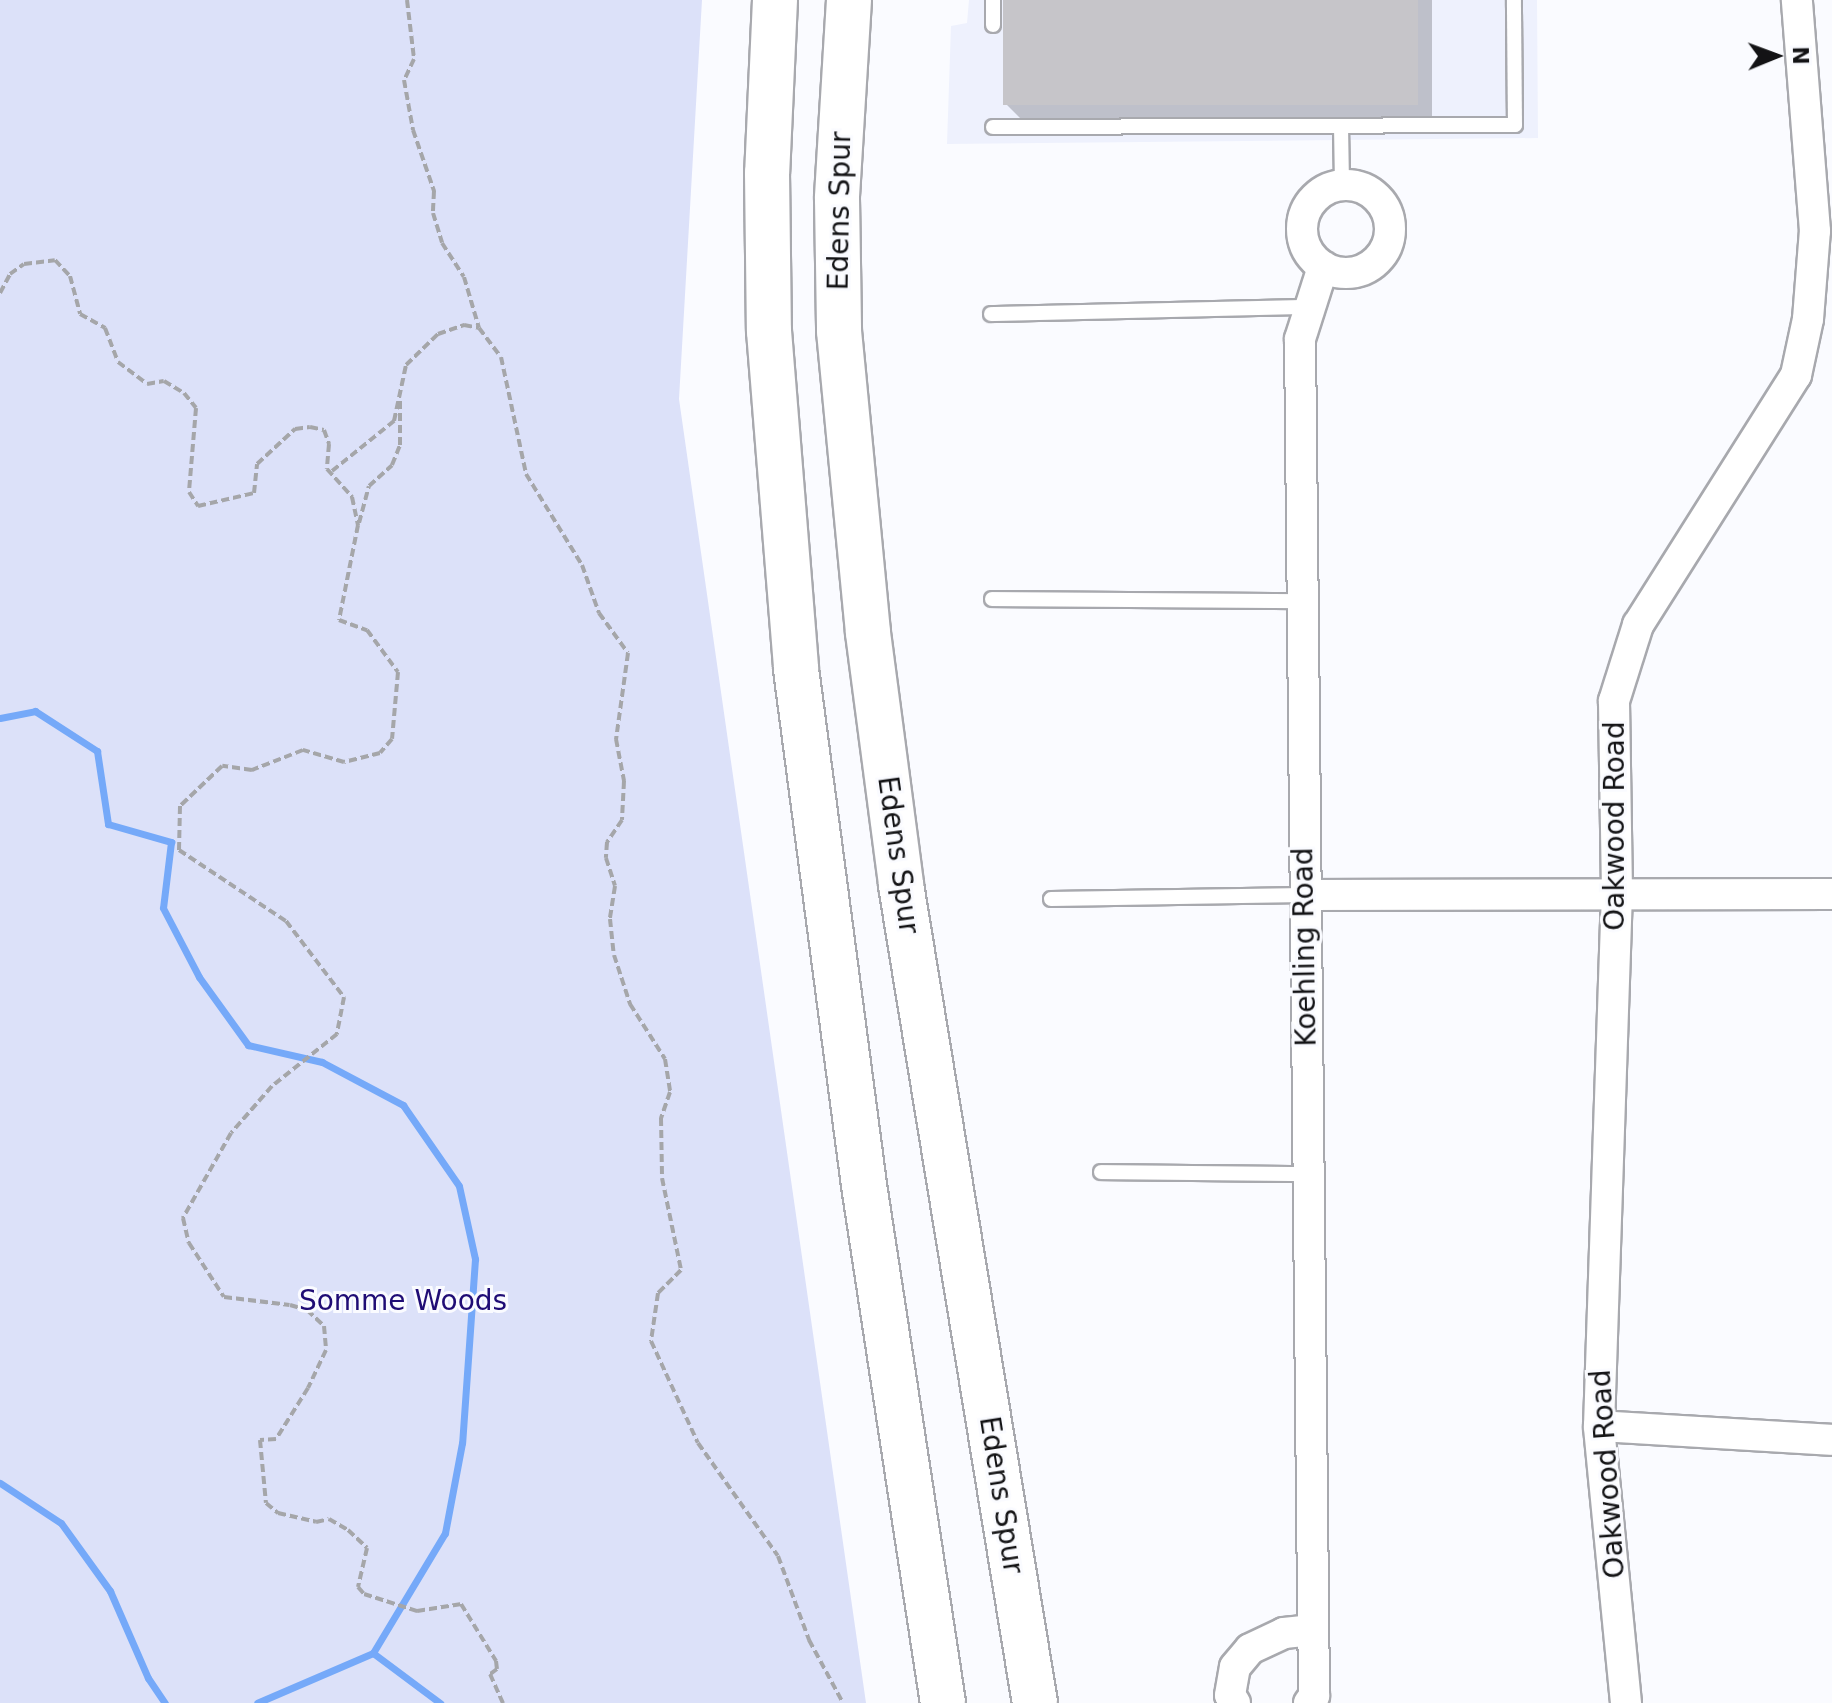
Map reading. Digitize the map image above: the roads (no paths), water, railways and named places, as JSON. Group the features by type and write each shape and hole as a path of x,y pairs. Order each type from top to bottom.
{"highway":[{"path":"775,0 767,173 769,331 796,669 864,1185 943,1703"},
{"name":"Edens Spur","path":"849,0 837,199 839,331 868,633 901,885 1035,1703"}],"street":[{"name":"Oakwood Road","path":"1626,1703 1599,1426 1617,893 1614,701 1638,625 1796,375 1823,237 1797,0"},
{"path":"1342,185 1371,192 1381,203 1390,231 1378,259 1352,273 1323,267 1304,244 1304,215 1322,191 1342,185"},
{"name":"Koehling Road","path":"1309,1703 1314,1696 1300,339 1306,307 1323,267"},
{"path":"1305,895 1832,894"},
{"path":"1599,1426 1832,1440"},
{"path":"1235,1703 1230,1695 1235,1667 1250,1649 1284,1633 1313,1630"}],"lane":[{"path":"993,0 993,25"},
{"path":"993,127 1515,125 1514,0"},
{"path":"1341,126 1342,185"},
{"path":"991,314 1306,307"},
{"path":"992,599 1302,601"},
{"path":"1051,899 1305,895"},
{"path":"1101,1172 1308,1174"}],"waterway":[{"path":"0,718 35,711 97,751 108,824 171,842 163,908 199,977 248,1045 322,1062 403,1105 459,1186 475,1259 462,1443 445,1533 373,1653 257,1703"},
{"path":"0,1483 61,1523 110,1591 148,1678 165,1703"},
{"path":"373,1653 440,1703"}],"park label":[{"name":"Somme Woods","path":"403,1301"}]}
